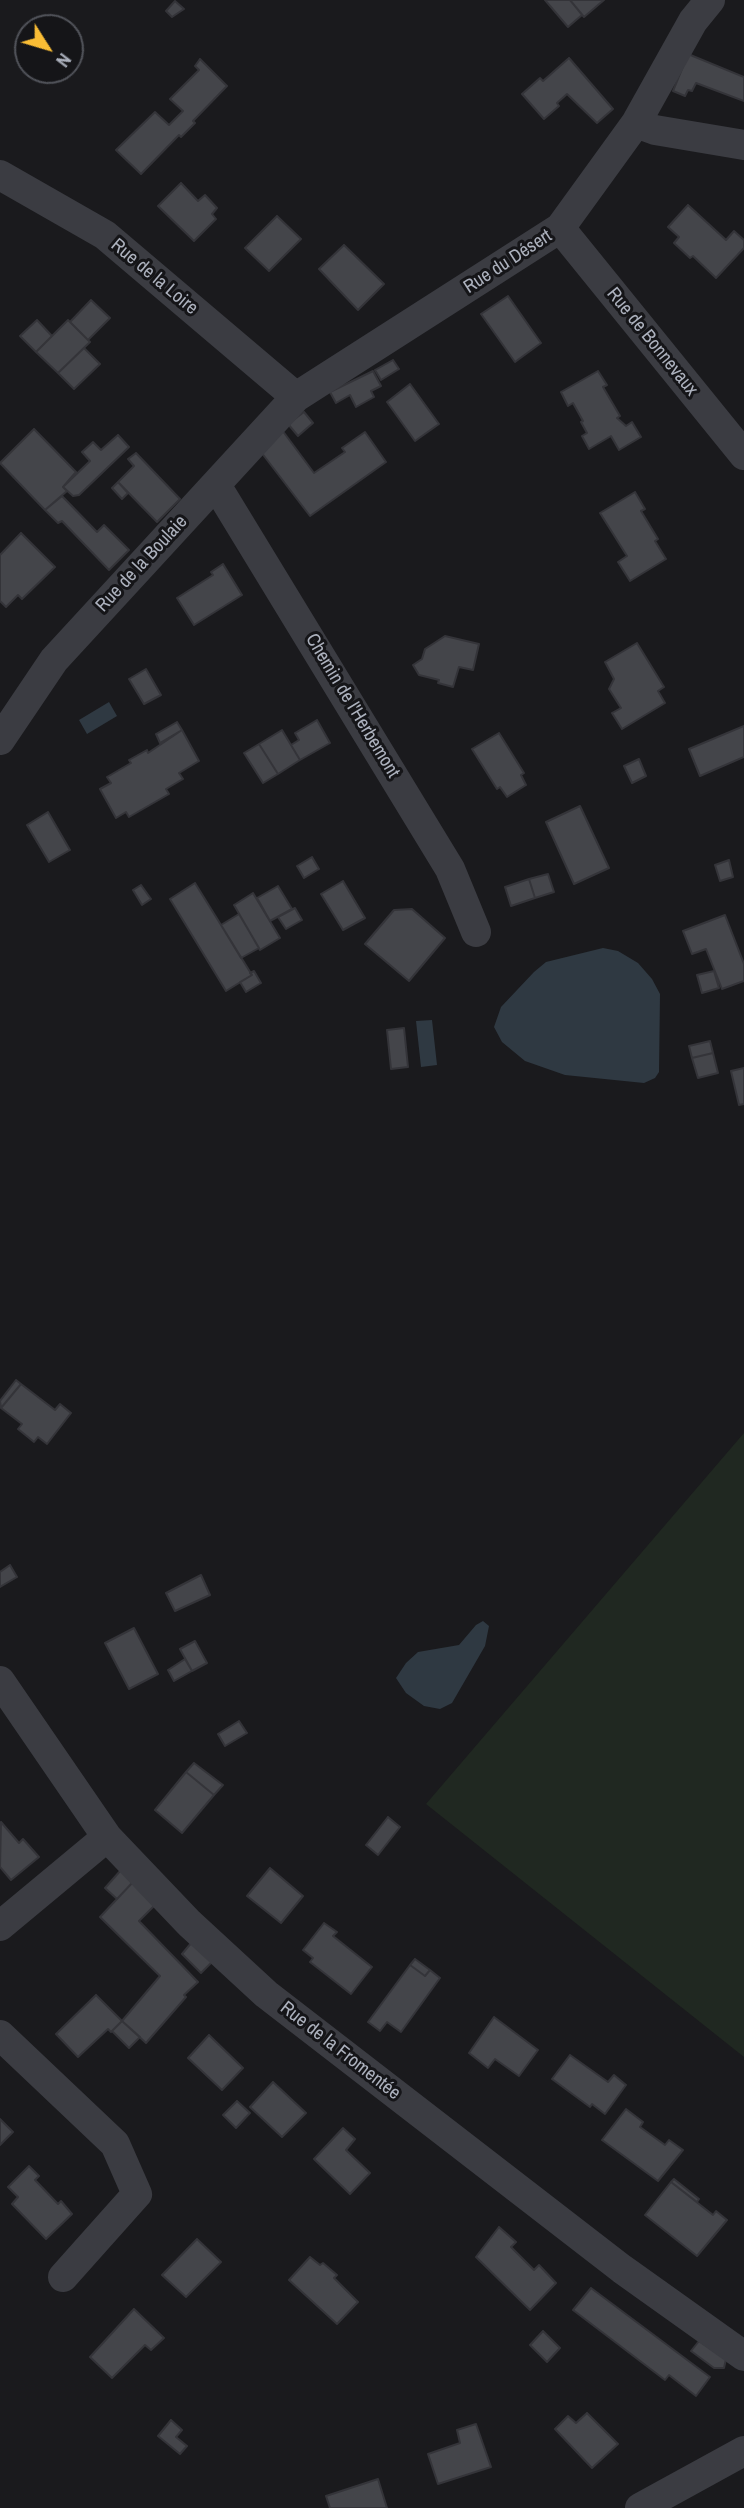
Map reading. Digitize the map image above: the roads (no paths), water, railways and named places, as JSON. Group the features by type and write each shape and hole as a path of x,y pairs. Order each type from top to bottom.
{"street":[{"name":"Rue du Désert","path":"296,397 560,228 636,122 693,21 710,0"},
{"path":"636,122 655,130 744,145"},
{"name":"Rue de la Loire","path":"0,175 105,235 296,397"},
{"name":"Rue de Bonnevaux","path":"560,228 744,455"},
{"name":"Rue de la Boulaie","path":"0,740 54,660 296,397"},
{"name":"Chemin de l'Herbemont","path":"216,485 450,869 476,932"},
{"name":"Rue de la Fromentée","path":"0,1681 107,1837 189,1923 266,1994 622,2269 744,2356"},
{"path":"0,1926 107,1837"},
{"path":"0,2035 116,2144 138,2194 63,2277"},
{"path":"640,2508 744,2451"}]}
